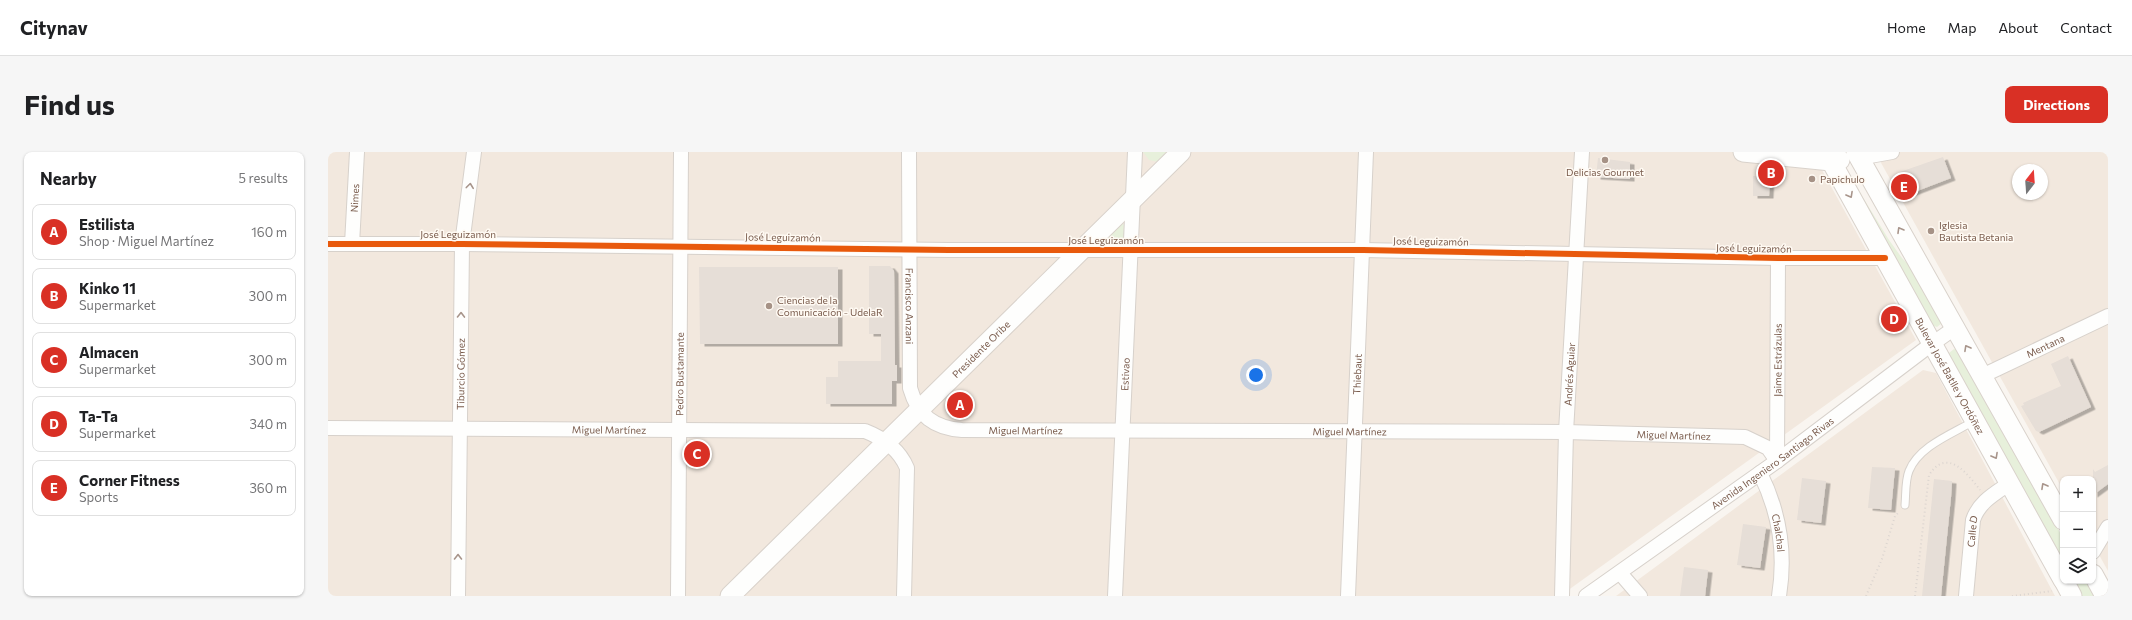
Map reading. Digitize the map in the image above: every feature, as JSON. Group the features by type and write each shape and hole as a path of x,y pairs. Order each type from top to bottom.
{"main road":[{"name":"Presidente Oribe","path":"730,596 1180,152"},
{"path":"1743,152 1829,156 1858,155 1956,327 2060,515"},
{"name":"Bulevar José Batlle y Ordóñez","path":"1829,156 2066,585"},
{"path":"2096,580 2105,596"}],"street":[{"name":"Nimes","path":"352,244 357,152"},
{"name":"Tiburcio Gómez","path":"458,596 462,244 474,152"},
{"name":"Pedro Bustamante","path":"678,596 681,152"},
{"name":"Francisco Anzani","path":"909,152 908,249 910,388 920,409"},
{"name":"Estivao","path":"1115,596 1136,152"},
{"name":"Thiebaut","path":"1348,596 1366,152"},
{"name":"Andrés Aguiar","path":"1562,596 1566,432 1582,152"},
{"path":"1858,155 1892,152"},
{"name":"José Leguizamón","path":"328,244 1079,250 1363,250 1778,258 1885,258"},
{"name":"Jaime Estrázulas","path":"1777,461 1778,258"},
{"name":"Mentana","path":"1982,376 2108,316"},
{"name":"Avenida Ingeniero Santiago Rivas","path":"1586,596 1777,461 1956,327"},
{"name":"Miguel Martínez","path":"920,409 926,417 938,425 949,429 1566,432 1745,437 1768,448 1777,461"},
{"name":"Miguel Martínez","path":"328,428 459,427 678,430 865,430 887,442"},
{"path":"887,442 899,454 908,474 904,596"},
{"name":"Chalchal","path":"1760,472 1770,493 1783,555 1779,596"},
{"name":"Calle D","path":"1966,596 1973,520 1978,508 1986,500 2010,483"},
{"path":"2095,548 2108,527"},
{"path":"1620,573 1640,596"}],"lane":[{"path":"1905,505 1908,472 1916,459 1926,449 1975,421"}],"path":[{"path":"1915,596 1927,480 1931,471 1944,464 1954,464 1970,476 1986,500"},
{"path":"1866,596 1882,559 1895,516 1905,505"},
{"path":"2012,596 2050,592 2066,585"}],"shaded area":[{"path":"328,152 1812,152 1916,340 1560,596 328,596"},
{"path":"1875,152 2108,152 2108,571 2096,549 2096,476 2060,476 2060,485"},
{"path":"1923,370 1936,373 2055,596 1616,596"}],"green space":[{"path":"1143,152 1171,152 1158,162 1149,160"},
{"path":"1851,178 1889,240 1902,258 1914,270 1942,323 1937,327 1932,325"},
{"path":"1122,222 1125,227 1124,241 1122,243 1102,243 1101,241"},
{"path":"1954,349 1960,352 2060,533 2060,556 1949,357 1949,353"},
{"path":"2076,584 2089,584 2095,596 2082,596"}],"building":[{"path":"1943,157 1951,178 1904,196 1897,178 1900,172"},
{"path":"1598,158 1630,162 1630,179 1596,177"},
{"path":"1753,176 1770,176 1769,196 1753,196"},
{"path":"869,266 890,266 894,271 895,365 897,365 897,381 892,381 892,404 826,404 826,377 838,377 838,361 881,361 881,334 869,334"},
{"name":"Ciencias de la Comunicación - UdelaR","path":"699,267 838,267 838,344 700,344"},
{"path":"2068,356 2091,407 2039,432 2036,431 2021,406 2024,405 2023,403 2061,386 2051,364"},
{"path":"2108,465 2108,484 2096,493 2096,476 2093,476 2093,469 2095,472"},
{"path":"1872,467 1895,468 1891,510 1868,508"},
{"path":"1802,478 1826,481 1821,523 1797,520"},
{"path":"1934,479 1952,481 1941,596 1922,596"},
{"path":"1743,524 1766,527 1760,568 1737,565"},
{"path":"1684,567 1708,570 1705,596 1680,596"}],"cycle path":[{"path":"328,244 462,244 949,250 1363,250 1778,258 1885,258"}],"place":[{"name":"Delicias Gourmet","path":"1605,160"},
{"name":"Kinko 11","path":"1771,173"},
{"name":"Papichulo","path":"1812,179"},
{"name":"Corner Fitness","path":"1904,187"},
{"name":"Iglesia Bautista Betania","path":"1931,231"},
{"name":"Ciencias de la Comunicación - UdelaR","path":"769,306"},
{"name":"Ta-Ta","path":"1894,319"},
{"name":"Estilista","path":"960,405"},
{"name":"Almacen","path":"697,454"}]}
